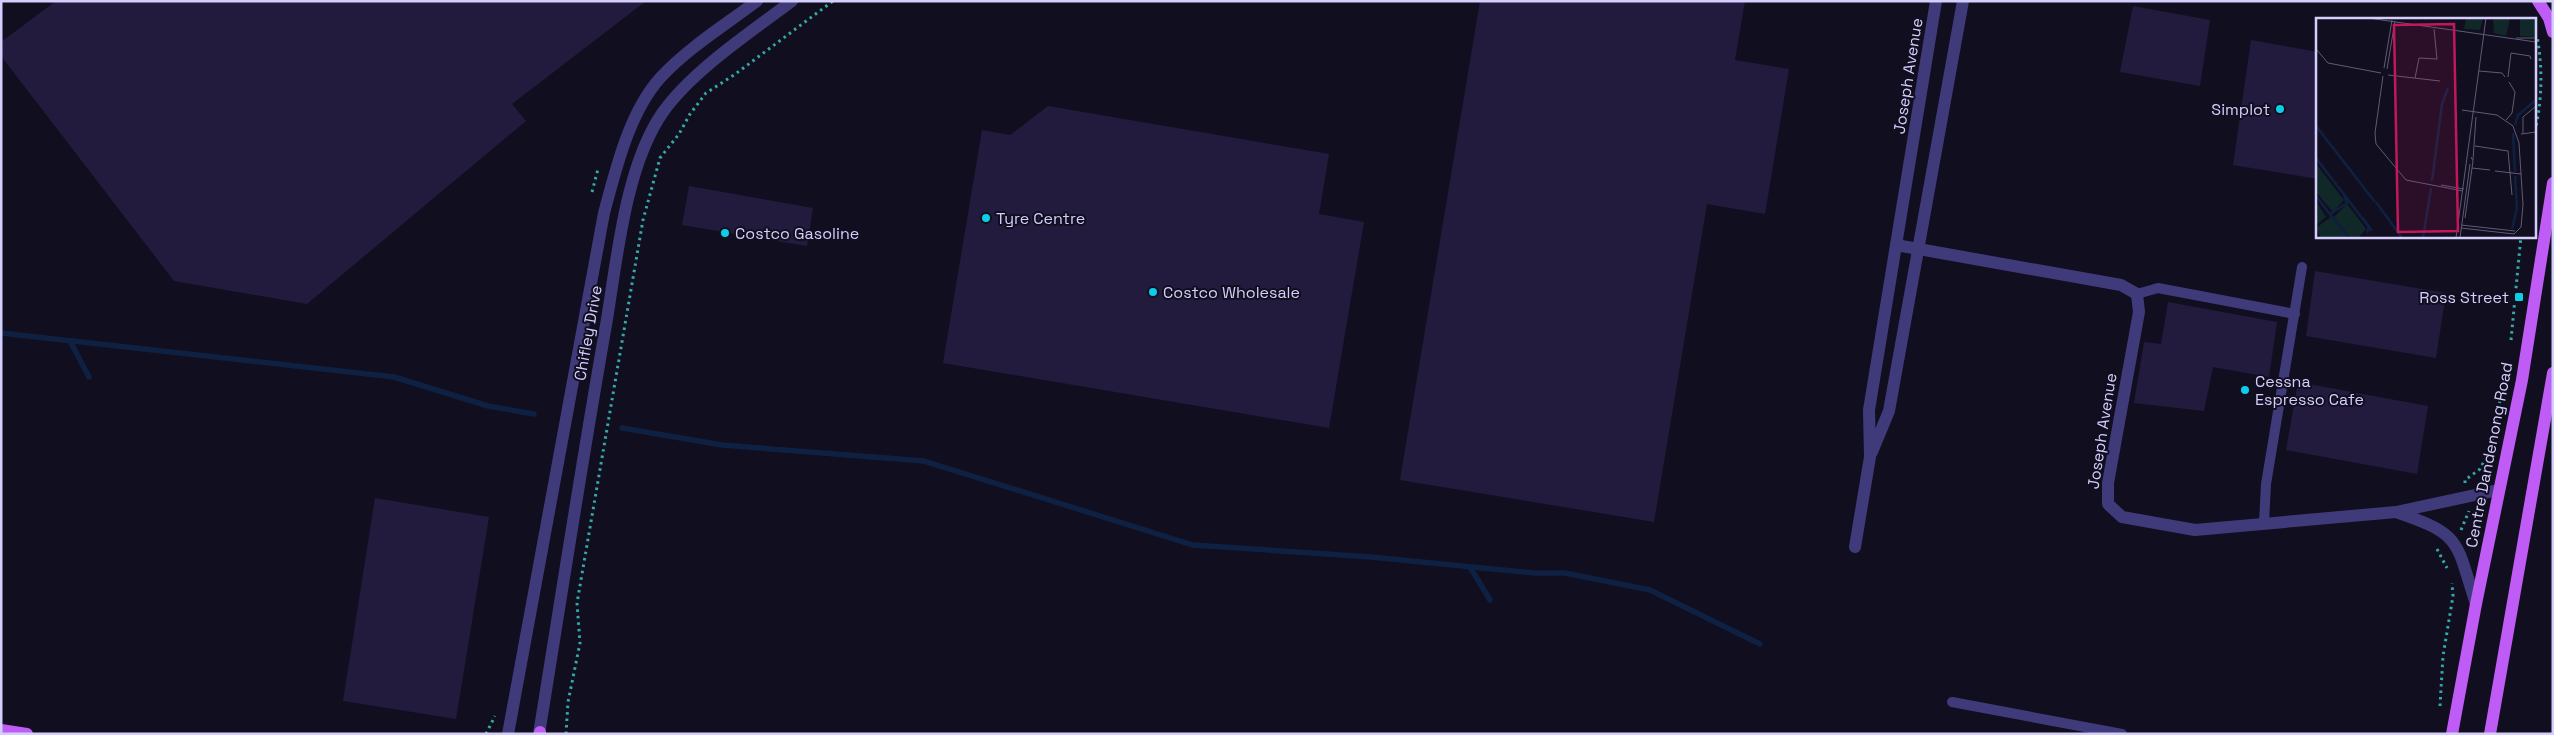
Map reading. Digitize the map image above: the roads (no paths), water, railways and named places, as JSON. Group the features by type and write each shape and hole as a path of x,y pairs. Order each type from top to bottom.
{"main road":[{"path":"2538,1 2549,18 2553,32"},
{"name":"Centre Dandenong Road","path":"2452,734 2498,490 2522,380 2553,183"},
{"path":"2490,734 2553,373"},
{"path":"1,730 27,734"}],"street":[{"name":"Chifley Drive","path":"508,734 604,213 618,161 638,113 660,78 683,56 757,1"},
{"name":"Chifley Drive","path":"540,733 597,376 624,222 641,152 663,111 696,76 792,1"},
{"name":"Joseph Avenue","path":"1855,547 1870,457 1869,410 1936,1"},
{"name":"Joseph Avenue","path":"1870,457 1888,411 1919,250 1963,1"},
{"path":"1896,245 2121,285 2137,294"},
{"name":"Joseph Avenue","path":"2137,294 2139,312 2108,483 2108,504 2122,517 2195,530 2396,512 2498,490"},
{"name":"Joseph Avenue","path":"2396,512 2433,525 2444,532 2456,545 2463,558 2476,604"}],"lane":[{"path":"2264,523 2266,484 2302,267"},
{"path":"2137,294 2158,288 2295,314"},
{"path":"1952,702 2122,734"}],"waterway":[{"path":"1,333 394,377 488,406 534,414"},
{"path":"70,341 89,377"},
{"path":"622,428 722,445 924,461 1193,545 1371,557 1534,573 1565,573 1650,590 1760,644"},
{"path":"1470,567 1490,600"}],"place":[{"name":"Simplot","path":"2280,109"},
{"name":"Tyre Centre","path":"986,218"},
{"name":"Costco Gasoline","path":"725,233"},
{"name":"Costco Wholesale","path":"1153,292"},
{"name":"Ross Street","path":"2519,297"},
{"name":"Cessna Espresso Cafe","path":"2245,390"}]}
